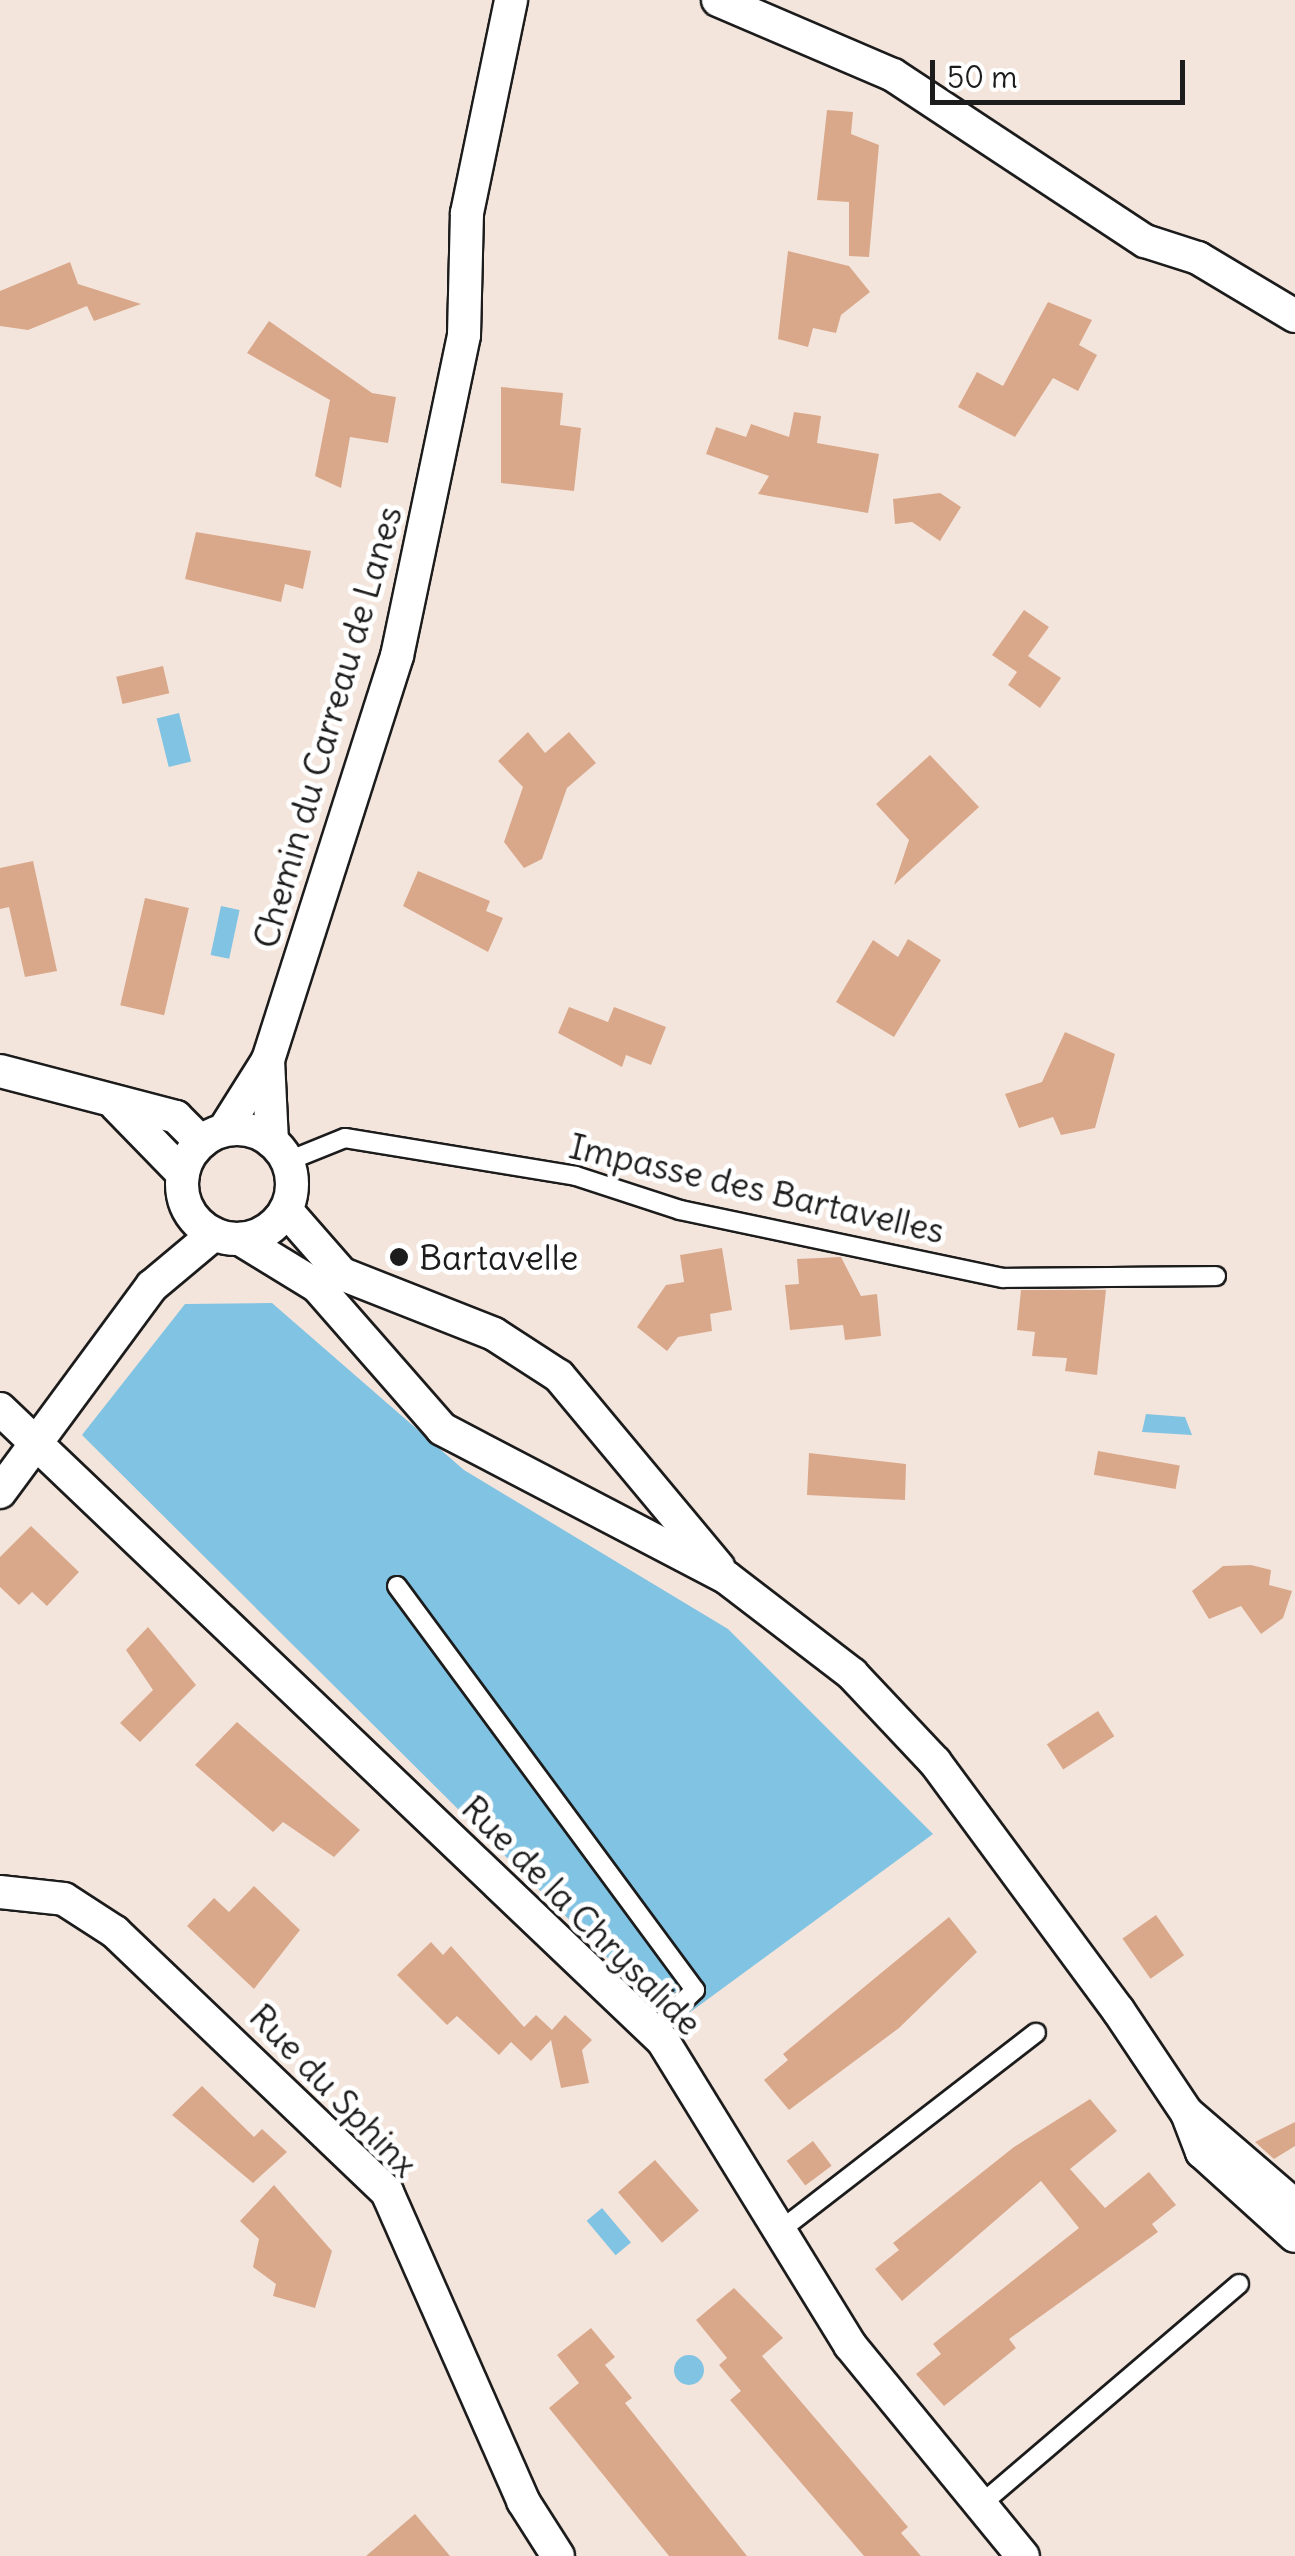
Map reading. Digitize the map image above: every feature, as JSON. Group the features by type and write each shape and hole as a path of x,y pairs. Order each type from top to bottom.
{"street":[{"name":"Chemin du Carreau de Lanes","path":"212,1136 268,1060 397,656 433,510 464,335 470,196 511,0"},
{"path":"718,0 893,75 1145,241 1198,258 1295,316"},
{"name":"Chemin du Carreau de Lanes","path":"268,1060 280,1151"},
{"path":"0,1071 176,1118 212,1136 280,1151 286,1210 342,1274 494,1334 559,1376 727,1578"},
{"path":"109,1099 227,1236 317,1286 442,1429 727,1578 852,1674 935,1762 1187,2113 1295,2206"},
{"path":"152,1286 184,1189 212,1136"},
{"path":"0,1492 40,1444 86,1368 152,1286 227,1236 286,1210"},
{"name":"Rue de la Chrysalide","path":"0,1409 652,2031 782,2229 850,2345 1023,2556"},
{"name":"Rue du Sphinx","path":"0,1892 64,1899 116,1932 386,2192 522,2501 558,2556"},
{"path":"1187,2113 1202,2152 1295,2236"}],"lane":[{"name":"Impasse des Bartavelles","path":"280,1151 345,1138 576,1176 680,1210 1003,1278 1216,1276"},
{"path":"396,1586 695,1990 652,2031"},
{"path":"782,2229 1036,2033"},
{"path":"979,2506 1239,2284"}],"water":[{"path":"179,713 191,762 169,767 157,719"},
{"path":"221,906 240,910 229,959 211,955"},
{"path":"272,1303 464,1470 728,1629 933,1834 674,2024 82,1435 185,1304"},
{"path":"1146,1414 1185,1417 1192,1435 1142,1432"},
{"path":"602,2208 631,2242 616,2255 587,2221"},
{"path":"689,2355 703,2364 704,2370 695,2384 689,2385 675,2376 674,2370 683,2356"}],"building":[{"path":"827,110 853,112 851,134 879,145 869,257 849,256 849,202 817,200"},
{"path":"788,251 849,266 870,292 841,315 836,333 813,328 808,347 778,339"},
{"path":"70,262 78,284 141,304 94,321 87,306 28,330 0,326 0,291"},
{"path":"1048,302 1092,320 1079,345 1097,355 1078,391 1053,378 1015,437 958,407 977,372 1003,386"},
{"path":"269,321 372,393 396,397 388,443 350,437 341,488 315,476 330,400 247,353"},
{"path":"501,387 563,393 560,425 581,428 574,491 501,483"},
{"path":"794,412 821,416 817,443 879,454 868,513 758,494 769,476 706,454 716,427 746,437 751,424 789,437"},
{"path":"940,493 961,507 940,541 912,522 895,524 893,499"},
{"path":"196,532 311,551 303,589 285,584 281,602 185,579"},
{"path":"1024,610 1049,627 1028,656 1061,678 1040,708 1008,685 1017,672 992,655"},
{"path":"163,666 169,693 123,704 116,677"},
{"path":"528,732 545,753 569,732 596,763 567,788 542,859 524,868 504,842 523,787 498,761"},
{"path":"930,755 979,807 894,885 909,840 876,804"},
{"path":"33,861 57,971 25,977 9,907 0,909 0,868"},
{"path":"418,871 490,901 486,911 503,918 488,952 403,906"},
{"path":"145,898 189,908 164,1015 120,1005"},
{"path":"908,939 941,960 894,1037 836,1002 873,940 898,957"},
{"path":"569,1007 608,1022 614,1007 666,1027 651,1065 626,1055 622,1067 558,1033"},
{"path":"1065,1032 1115,1054 1095,1128 1061,1135 1053,1117 1019,1128 1005,1094 1042,1082"},
{"path":"722,1248 732,1310 710,1314 712,1331 678,1337 667,1351 637,1327 666,1285 684,1282 680,1255"},
{"path":"841,1257 861,1296 877,1294 881,1336 845,1340 843,1325 790,1330 785,1285 799,1284 797,1259"},
{"path":"1021,1290 1106,1290 1097,1375 1065,1371 1067,1358 1032,1356 1035,1332 1017,1330"},
{"path":"1098,1451 1180,1465 1176,1489 1094,1475"},
{"path":"809,1453 906,1464 905,1500 807,1495"},
{"path":"31,1526 79,1572 47,1606 32,1592 19,1605 0,1587 0,1557"},
{"path":"1251,1565 1271,1570 1269,1585 1292,1591 1283,1618 1261,1634 1241,1606 1209,1619 1192,1591 1223,1566"},
{"path":"148,1627 196,1685 140,1742 120,1723 153,1690 126,1650"},
{"path":"1098,1711 1114,1736 1063,1769 1047,1744"},
{"path":"237,1722 360,1830 334,1857 283,1822 273,1832 195,1765"},
{"path":"254,1886 300,1930 254,1989 187,1926 214,1898 229,1912"},
{"path":"1156,1915 1184,1955 1151,1979 1122,1939"},
{"path":"949,1917 977,1952 899,2028 789,2110 764,2080 788,2060 783,2054"},
{"path":"431,1942 443,1955 451,1946 524,2027 536,2015 552,2030 565,2015 592,2040 582,2050 589,2083 561,2088 551,2040 531,2061 511,2042 499,2055 457,2016 447,2025 397,1975"},
{"path":"202,2086 254,2137 262,2129 287,2152 253,2183 172,2115"},
{"path":"1090,2099 1117,2131 1070,2169 1105,2208 1149,2172 1176,2205 1152,2224 1158,2232 1009,2339 1016,2348 944,2406 916,2374 941,2354 933,2344 1079,2228 1041,2181 902,2301 875,2269 899,2250 893,2243 1014,2147"},
{"path":"1295,2122 1295,2146 1274,2159 1255,2142"},
{"path":"813,2141 832,2166 805,2186 787,2161"},
{"path":"655,2160 699,2211 662,2243 618,2192"},
{"path":"274,2185 332,2251 315,2308 273,2296 276,2284 253,2267 259,2239 240,2221"},
{"path":"734,2288 783,2338 762,2356 908,2527 901,2533 921,2556 864,2556 730,2400 741,2391 719,2365 727,2358 696,2320"},
{"path":"591,2328 615,2357 605,2365 632,2398 625,2403 747,2556 669,2556 549,2408 579,2383 557,2355"},
{"path":"415,2514 450,2556 366,2556"}],"place":[{"name":"Bartavelle","path":"399,1257"}]}
